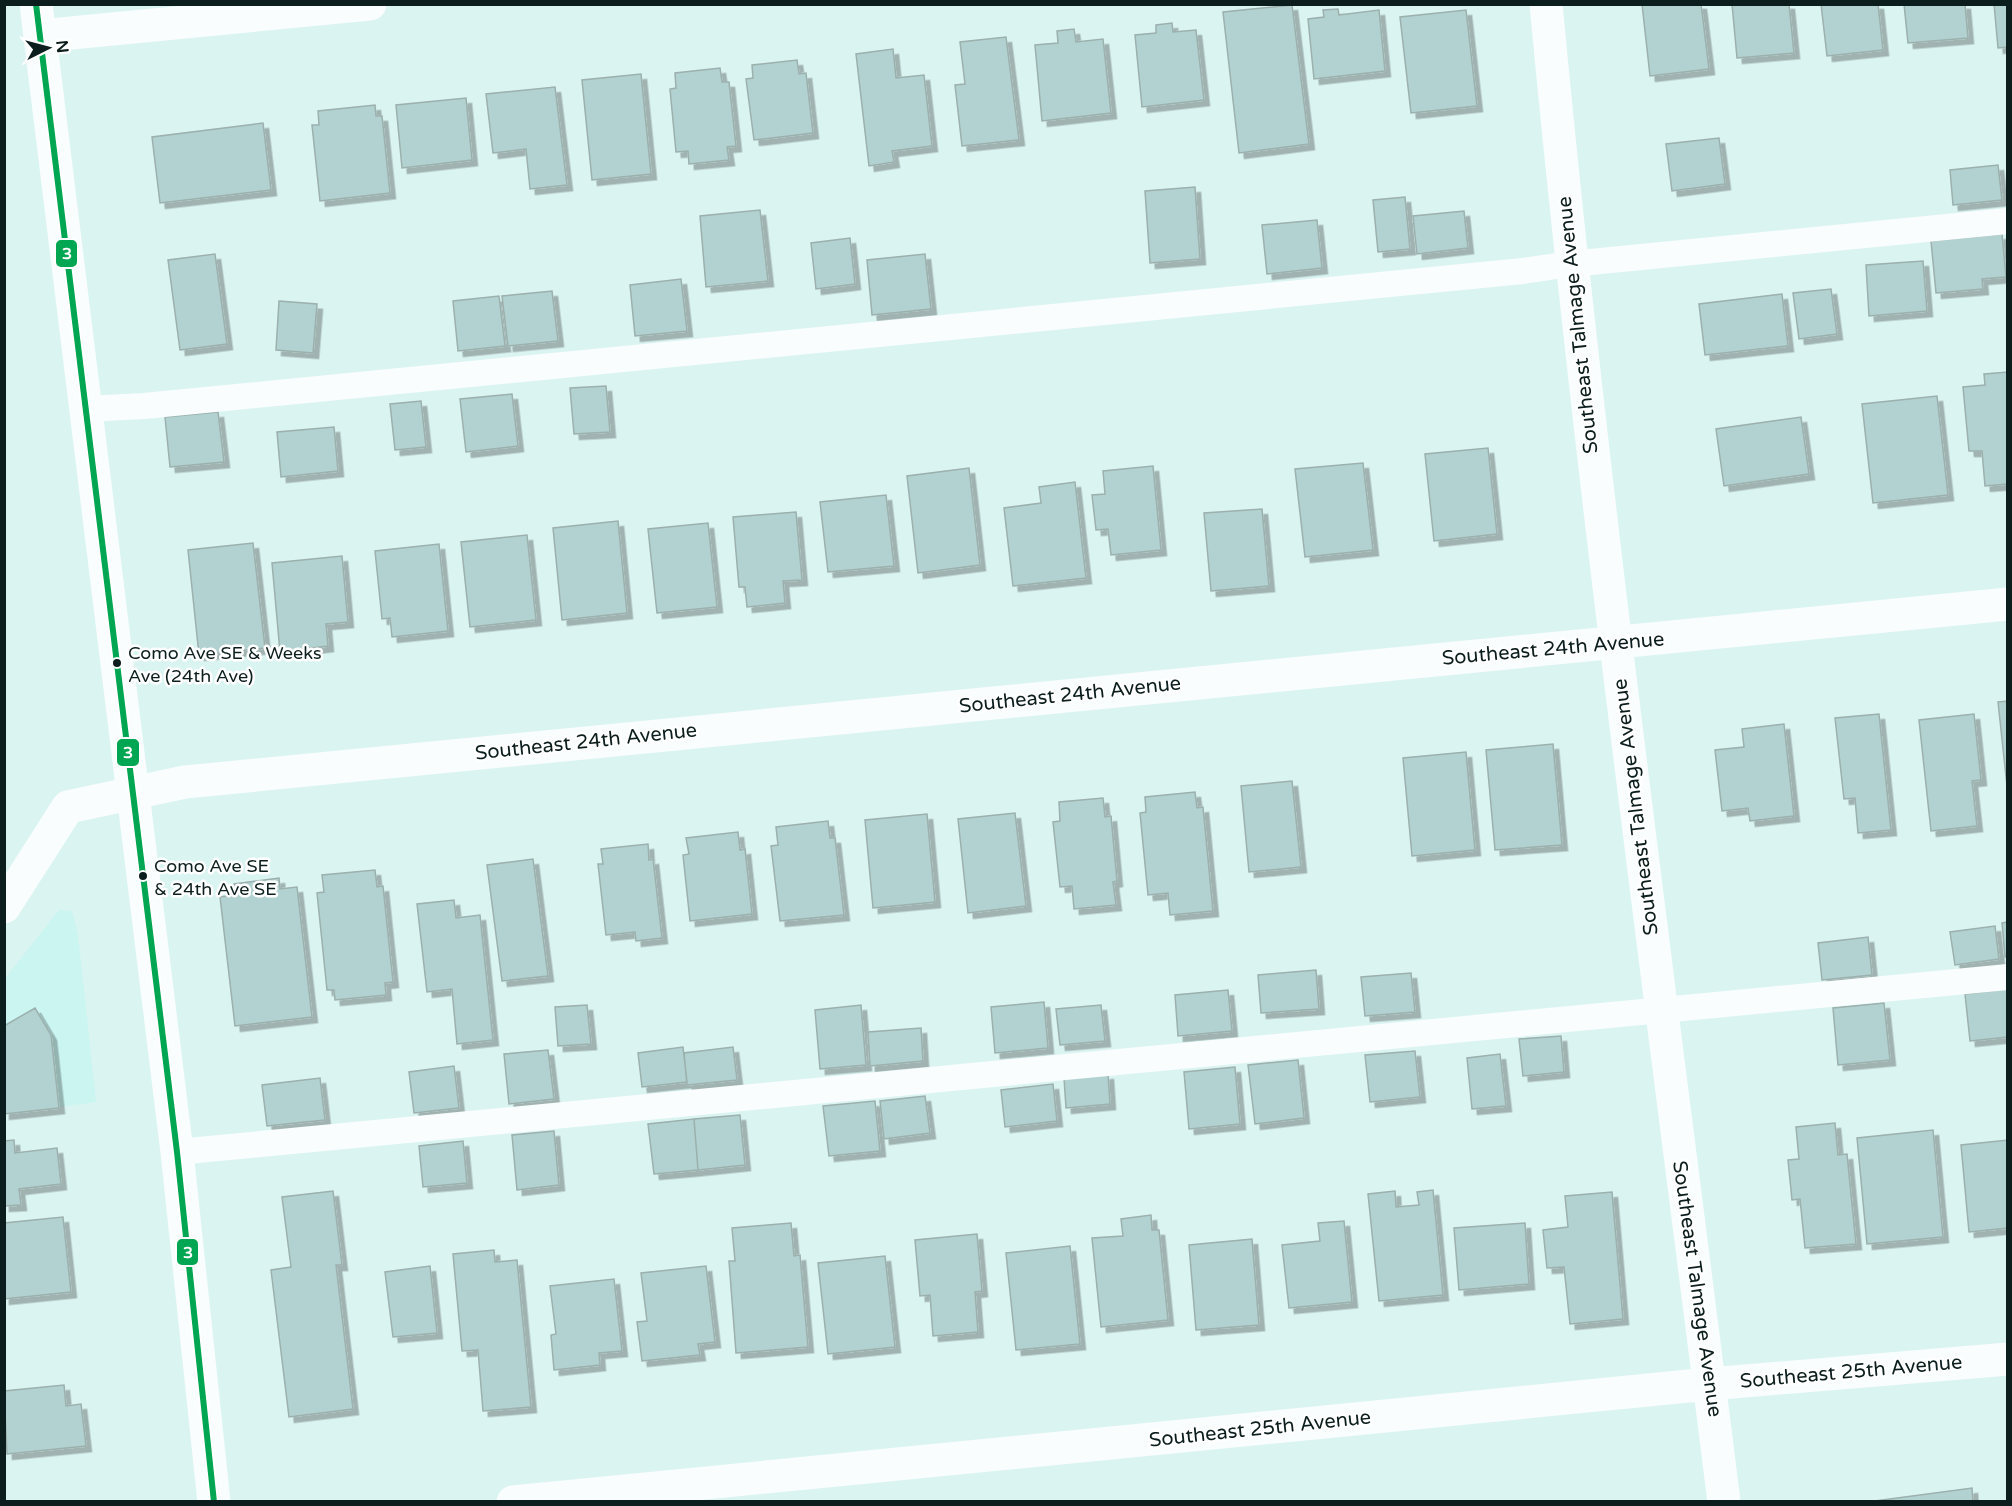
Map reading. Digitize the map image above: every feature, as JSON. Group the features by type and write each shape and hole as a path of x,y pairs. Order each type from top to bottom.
{"street":[{"path":"36,4 177,1152 214,1502"},
{"path":"40,36 370,4"},
{"name":"Southeast Talmage Avenue","path":"1546,4 1570,264 1660,1009 1725,1502"},
{"name":"Southeast 24th Avenue","path":"4,907 68,807 202,780 2007,604"},
{"name":"Southeast 25th Avenue","path":"531,1500 1709,1384 2007,1359"}],"lane":[{"path":"86,409 145,406 1523,271 1570,264 2007,221"},
{"path":"177,1152 2007,977"}],"shaded area":[{"path":"59,910 72,911 78,935 96,1102 5,1115 4,980"}],"building":[{"path":"1642,4 1701,4 1709,69 1650,76"},
{"path":"1732,4 1789,4 1794,53 1737,58"},
{"path":"1821,4 1878,4 1883,50 1827,56"},
{"path":"1904,4 1965,4 1968,38 1908,43"},
{"path":"1994,4 2008,4 2008,47 1998,48"},
{"path":"1292,5 1309,144 1239,153 1223,12"},
{"path":"1338,9 1339,15 1379,10 1385,71 1314,79 1308,19 1324,17 1323,10"},
{"path":"1466,10 1477,106 1411,113 1400,17"},
{"path":"1172,23 1173,32 1196,30 1204,100 1142,107 1135,35 1156,33 1156,25"},
{"path":"1074,29 1076,42 1103,39 1111,113 1042,121 1035,45 1058,43 1057,31"},
{"path":"1006,37 1019,140 962,146 955,85 965,84 960,42"},
{"path":"893,49 896,78 924,75 932,146 892,151 894,162 869,166 856,54"},
{"path":"797,60 799,74 806,73 813,133 754,140 746,79 753,78 752,65"},
{"path":"720,68 722,82 729,82 736,146 727,147 729,160 689,164 688,151 676,152 670,89 676,88 675,73"},
{"path":"641,74 651,174 592,180 582,80"},
{"path":"555,87 567,185 530,189 526,149 493,153 486,94"},
{"path":"466,98 472,160 402,168 396,105"},
{"path":"375,105 376,116 382,116 390,193 320,201 312,125 319,125 318,111"},
{"path":"263,123 271,190 160,203 152,137"},
{"path":"1719,138 1725,184 1672,191 1666,144"},
{"path":"1998,165 2002,200 1953,205 1950,170"},
{"path":"1195,187 1200,259 1150,263 1145,191"},
{"path":"1405,197 1410,249 1378,252 1373,200"},
{"path":"760,210 768,281 706,287 700,216"},
{"path":"1464,211 1468,248 1417,254 1413,216"},
{"path":"1317,220 1322,268 1267,274 1262,225"},
{"path":"2002,234 2006,277 1982,279 1983,289 1936,293 1931,241"},
{"path":"850,238 855,284 816,289 811,243"},
{"path":"215,254 227,344 180,350 168,260"},
{"path":"925,254 931,309 872,315 867,260"},
{"path":"1923,261 1927,311 1869,316 1866,265"},
{"path":"681,279 687,331 635,336 630,285"},
{"path":"1831,289 1837,334 1799,339 1793,293"},
{"path":"552,291 558,341 508,346 502,296"},
{"path":"1782,294 1788,346 1705,355 1699,304"},
{"path":"499,296 505,346 458,351 453,301"},
{"path":"279,301 317,304 313,353 276,350"},
{"path":"2008,372 2008,484 1985,486 1982,451 1969,451 1963,387 1985,385 1984,374"},
{"path":"606,386 610,432 574,434 570,388"},
{"path":"512,394 518,446 466,452 460,399"},
{"path":"1937,396 1948,495 1873,503 1862,404"},
{"path":"421,401 426,447 395,450 390,404"},
{"path":"218,412 224,462 170,467 165,417"},
{"path":"1801,417 1809,474 1724,486 1716,429"},
{"path":"334,427 338,471 281,477 277,432"},
{"path":"1488,448 1497,534 1434,541 1425,454"},
{"path":"1363,463 1373,550 1305,557 1295,469"},
{"path":"1153,466 1161,550 1111,555 1108,529 1096,530 1092,495 1105,494 1103,471"},
{"path":"969,468 980,565 918,573 907,476"},
{"path":"1075,482 1086,578 1013,586 1004,508 1041,503 1039,487"},
{"path":"886,495 894,566 828,572 820,502"},
{"path":"1262,509 1269,586 1211,591 1204,513"},
{"path":"796,512 802,580 783,581 785,603 747,607 745,587 739,587 733,517"},
{"path":"618,521 627,613 562,620 553,528"},
{"path":"708,523 717,607 657,613 648,529"},
{"path":"527,535 536,620 470,627 461,542"},
{"path":"253,543 265,648 199,655 188,550"},
{"path":"439,544 448,631 392,637 390,618 382,619 375,551"},
{"path":"342,556 348,622 326,624 328,646 280,652 272,563"},
{"path":"2008,701 2008,786 2007,786 1998,702"},
{"path":"1879,714 1891,830 1858,833 1855,798 1844,799 1835,718"},
{"path":"1974,714 1981,780 1972,781 1977,826 1931,831 1919,720"},
{"path":"1784,724 1794,816 1750,821 1748,808 1722,811 1715,750 1744,747 1742,729"},
{"path":"1553,744 1562,845 1495,850 1486,750"},
{"path":"1466,752 1475,850 1412,856 1403,758"},
{"path":"1292,781 1301,867 1249,872 1241,786"},
{"path":"1195,792 1197,808 1203,807 1213,911 1170,915 1168,893 1148,895 1140,813 1146,812 1145,797"},
{"path":"1103,798 1105,817 1111,816 1117,881 1113,882 1116,905 1074,909 1072,886 1060,887 1053,822 1060,821 1059,802"},
{"path":"1015,813 1026,906 968,913 958,819"},
{"path":"927,814 935,902 873,908 865,820"},
{"path":"828,821 830,838 835,838 844,915 780,921 771,846 778,845 776,827"},
{"path":"738,832 740,850 745,849 752,914 690,921 683,855 689,854 686,838"},
{"path":"648,844 649,860 653,859 662,938 636,941 635,932 606,935 598,864 603,864 601,849"},
{"path":"533,859 548,976 502,981 487,865"},
{"path":"375,870 377,887 383,886 393,982 385,983 386,995 335,1000 334,990 327,990 317,893 324,892 322,875"},
{"path":"279,878 280,889 297,887 312,1017 235,1026 220,897 235,895 234,884"},
{"path":"454,900 456,918 480,915 493,1040 457,1044 452,989 427,992 417,904"},
{"path":"2008,922 2008,956 2005,957 2002,923"},
{"path":"1995,926 1999,959 1955,965 1950,932"},
{"path":"1868,937 1872,975 1822,980 1818,943"},
{"path":"1316,970 1319,1009 1261,1013 1258,975"},
{"path":"1411,973 1415,1012 1365,1016 1361,977"},
{"path":"2008,989 2008,1037 1970,1041 1965,994"},
{"path":"1228,990 1232,1031 1178,1036 1175,995"},
{"path":"1044,1002 1048,1048 995,1053 991,1007"},
{"path":"1884,1003 1890,1060 1838,1065 1833,1008"},
{"path":"587,1005 591,1044 558,1046 555,1007"},
{"path":"861,1005 866,1065 820,1069 815,1010"},
{"path":"1101,1005 1105,1041 1060,1045 1056,1009"},
{"path":"35,1008 51,1035 59,1108 4,1114 4,1026"},
{"path":"921,1028 923,1061 870,1066 868,1032"},
{"path":"1561,1036 1564,1072 1523,1076 1519,1039"},
{"path":"683,1047 687,1082 642,1087 638,1053"},
{"path":"733,1047 737,1080 687,1085 684,1053"},
{"path":"548,1050 554,1099 509,1104 504,1054"},
{"path":"1415,1051 1420,1097 1370,1102 1365,1055"},
{"path":"1500,1054 1506,1106 1472,1109 1467,1058"},
{"path":"1298,1060 1304,1118 1255,1124 1248,1065"},
{"path":"454,1066 459,1108 414,1113 409,1072"},
{"path":"1235,1067 1240,1124 1189,1129 1184,1072"},
{"path":"1108,1074 1110,1104 1066,1108 1064,1078"},
{"path":"320,1078 325,1120 267,1126 262,1085"},
{"path":"1053,1084 1057,1121 1005,1127 1001,1090"},
{"path":"925,1096 930,1133 884,1139 880,1101"},
{"path":"875,1101 880,1151 829,1156 823,1106"},
{"path":"740,1115 745,1165 698,1170 694,1119"},
{"path":"694,1119 698,1170 654,1174 648,1124"},
{"path":"1835,1123 1838,1155 1847,1154 1856,1244 1805,1248 1800,1199 1792,1200 1788,1160 1799,1159 1796,1127"},
{"path":"1933,1130 1943,1237 1867,1244 1857,1138"},
{"path":"554,1131 559,1185 517,1190 512,1135"},
{"path":"14,1140 15,1153 57,1148 61,1184 19,1189 21,1205 4,1206 4,1141"},
{"path":"2008,1140 2008,1228 1969,1232 1961,1145"},
{"path":"463,1141 467,1183 423,1187 419,1146"},
{"path":"1433,1190 1443,1295 1379,1301 1368,1194 1395,1191 1396,1207 1419,1205 1417,1192"},
{"path":"333,1191 342,1265 336,1265 353,1409 289,1417 271,1270 291,1267 282,1197"},
{"path":"1612,1192 1623,1319 1570,1324 1564,1267 1547,1268 1543,1230 1568,1227 1565,1196"},
{"path":"1151,1215 1152,1230 1159,1230 1168,1320 1101,1327 1092,1238 1123,1236 1121,1219"},
{"path":"63,1217 71,1292 4,1299 4,1223"},
{"path":"1344,1221 1352,1302 1289,1308 1282,1245 1320,1241 1318,1223"},
{"path":"791,1223 794,1256 800,1255 808,1347 736,1353 729,1261 735,1261 732,1228"},
{"path":"1525,1223 1529,1284 1459,1290 1454,1228"},
{"path":"977,1234 982,1291 975,1292 978,1332 933,1336 930,1295 920,1296 915,1240"},
{"path":"1252,1239 1259,1325 1196,1330 1189,1245"},
{"path":"1070,1246 1080,1344 1016,1350 1006,1253"},
{"path":"494,1250 495,1262 517,1260 531,1407 483,1411 478,1350 462,1351 453,1254"},
{"path":"885,1256 895,1347 828,1354 818,1263"},
{"path":"430,1266 437,1333 393,1337 385,1272"},
{"path":"706,1266 715,1342 698,1344 700,1355 642,1361 637,1322 647,1321 641,1273"},
{"path":"614,1279 622,1351 599,1353 600,1365 554,1370 551,1335 556,1334 550,1286"},
{"path":"64,1385 66,1406 81,1404 86,1446 7,1454 4,1391"},
{"path":"1972,1488 1973,1502 1867,1502"}],"transit line":[{"name":"3","path":"36,4 177,1152 214,1502"}],"place":[{"name":"Como Ave SE & Weeks Ave (24th Ave)","path":"117,663"},
{"name":"Como Ave SE & 24th Ave SE","path":"143,876"}]}
